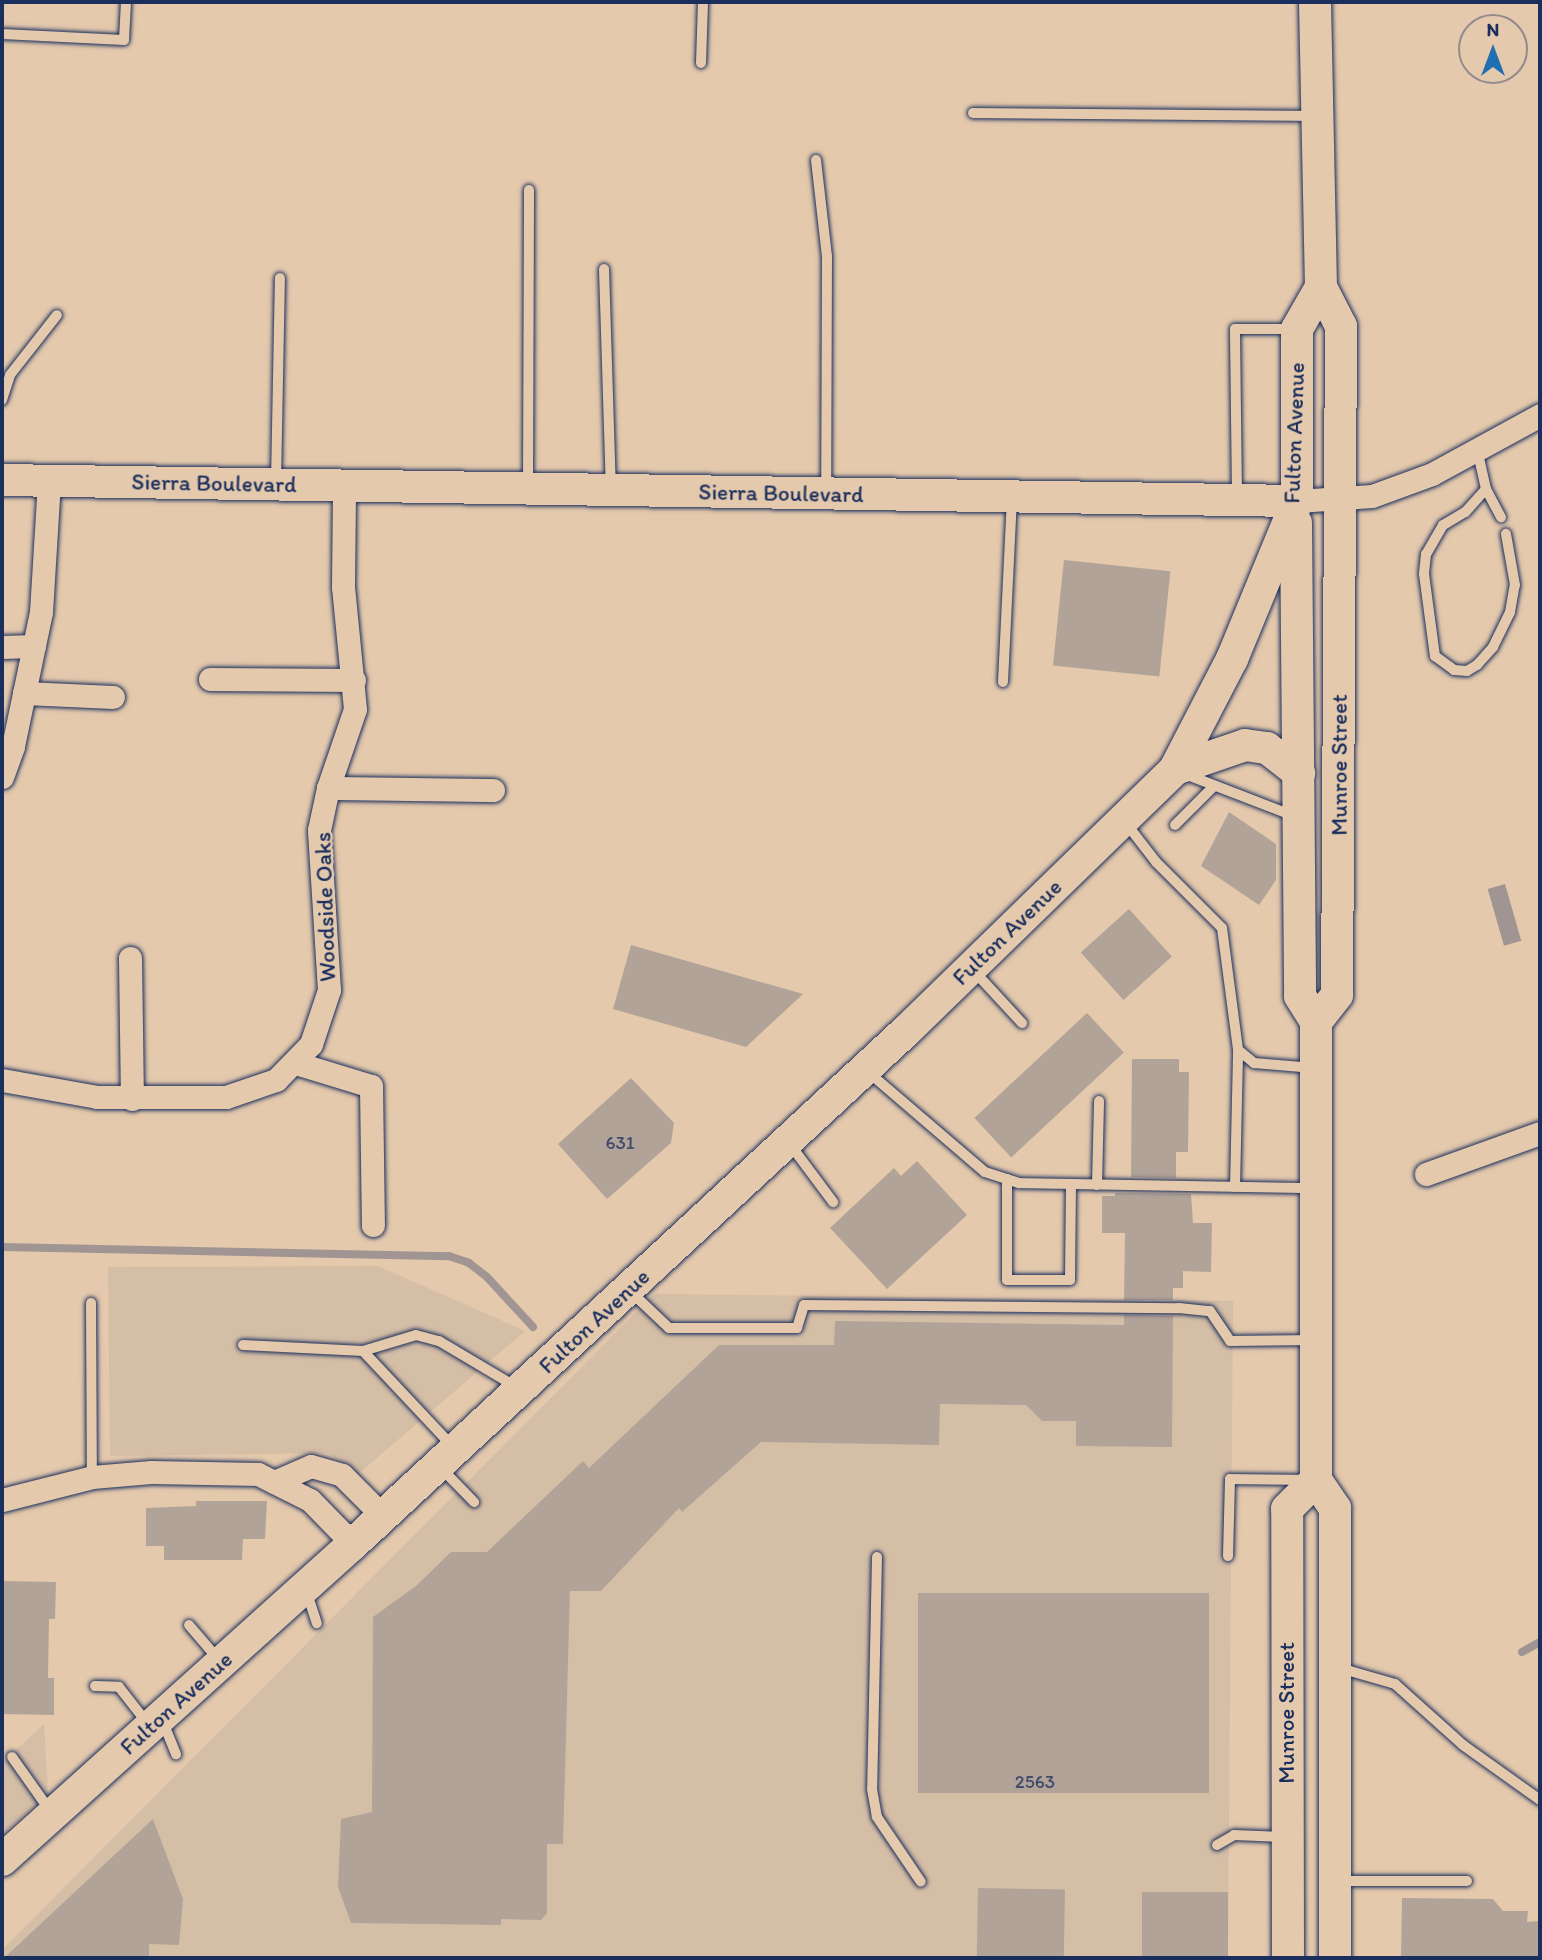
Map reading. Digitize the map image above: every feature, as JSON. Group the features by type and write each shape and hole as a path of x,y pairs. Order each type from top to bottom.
{"street":[{"name":"Fulton Avenue","path":"1315,2 1315,116 1321,287 1341,326 1340,500"},
{"name":"Fulton Avenue","path":"2,1860 383,1516 788,1141 1175,769 1232,659 1297,501 1297,329 1321,287"},
{"name":"Sierra Boulevard","path":"2,480 1237,503 1340,500 1372,496 1432,474 1540,415"},
{"path":"2,776 34,646 47,547 49,480"},
{"name":"Woodside Oaks","path":"2,1080 54,1092 132,1099 226,1097 254,1091 296,1063 312,1044 329,990 319,868 319,830 328,788 350,729 354,680 343,587 344,485"},
{"name":"Munroe Street","path":"1316,1022 1337,995 1340,500"},
{"name":"Munroe Street","path":"1297,501 1300,996 1316,1022 1317,1068 1316,1480 1335,1508 1335,1958"},
{"path":"2,647 34,646"},
{"path":"210,679 354,680"},
{"path":"24,692 113,697"},
{"name":"Fulton Avenue","path":"1175,769 1245,745 1266,748 1299,773"},
{"path":"328,788 493,790"},
{"path":"130,958 132,1099"},
{"path":"296,1063 371,1086 373,1225"},
{"path":"1426,1174 1540,1133"},
{"path":"274,1482 311,1466 342,1475 383,1516"},
{"path":"2,1500 92,1477 208,1472 258,1474 310,1500 352,1544"},
{"name":"Munroe Street","path":"1288,1958 1287,1509 1316,1480"}],"lane":[{"path":"2,34 124,40 126,2"},
{"path":"701,63 703,2"},
{"path":"974,113 1315,116"},
{"path":"816,160 827,256 826,494"},
{"path":"528,488 529,190"},
{"path":"604,269 611,490"},
{"path":"276,484 280,278"},
{"path":"2,400 10,375 57,315"},
{"path":"1237,503 1235,329 1297,329"},
{"path":"1477,449 1486,489 1501,517"},
{"path":"1486,489 1465,512 1443,525 1426,554 1424,574 1435,656 1454,670 1467,671 1477,665 1493,647 1510,612 1515,585 1506,534"},
{"path":"1003,682 1012,498"},
{"path":"1175,769 1300,818"},
{"path":"1175,825 1214,786"},
{"path":"1123,819 1156,862 1222,928 1238,1050 1235,1187"},
{"path":"971,968 1022,1023"},
{"path":"1238,1050 1254,1063 1317,1068"},
{"path":"865,1069 985,1172 1007,1179 1097,1185 1317,1188"},
{"path":"1097,1185 1099,1101"},
{"path":"788,1141 833,1202"},
{"path":"1007,1179 1007,1280 1070,1280 1071,1184"},
{"path":"628,1289 669,1328 797,1328 804,1305 1179,1308 1210,1311 1230,1341 1316,1340"},
{"path":"91,1303 92,1477"},
{"path":"243,1345 363,1351 416,1335 439,1341 520,1389"},
{"path":"363,1351 447,1457 474,1502"},
{"path":"1227,1556 1230,1479 1316,1480"},
{"path":"877,1558 872,1789 877,1817 921,1882"},
{"path":"305,1587 317,1623"},
{"path":"188,1625 222,1662"},
{"path":"1334,1674 1350,1671 1395,1685 1463,1745 1540,1800"},
{"path":"95,1686 119,1687 155,1722 176,1755"},
{"path":"12,1758 52,1815"},
{"path":"1217,1844 1234,1835 1286,1837"},
{"path":"1334,1881 1467,1881"}],"shaded area":[{"path":"1505,884 1521,941 1504,946 1488,889"},
{"path":"378,1266 525,1331 358,1474 328,1453 110,1456 108,1267"},
{"path":"654,1294 1233,1301 1228,1958 2,1958 2,1950"},
{"path":"44,1724 48,1793 2,1835 2,1763"}],"building":[{"path":"1064,560 1170,571 1159,677 1053,665"},
{"path":"1229,812 1276,844 1276,880 1259,905 1201,866"},
{"path":"1129,909 1172,957 1124,1000 1081,952"},
{"path":"631,945 803,994 746,1047 613,1009"},
{"path":"1087,1013 1124,1052 1011,1158 974,1118"},
{"path":"1132,1059 1179,1059 1179,1072 1189,1072 1188,1152 1176,1152 1176,1178 1131,1177"},
{"path":"631,1078 674,1123 671,1143 607,1199 558,1144"},
{"path":"917,1161 967,1215 887,1289 830,1228 894,1168 901,1176"},
{"path":"1115,1193 1191,1194 1193,1223 1212,1223 1211,1272 1183,1271 1183,1288 1173,1288 1173,1300 1124,1300 1125,1233 1102,1233 1102,1196 1115,1196"},
{"path":"1124,1315 1173,1316 1172,1447 1076,1446 1076,1421 1042,1421 1026,1405 940,1404 939,1445 761,1442 682,1512 679,1508 601,1591 570,1591 563,1844 547,1844 547,1913 541,1920 501,1919 501,1925 351,1923 338,1887 341,1819 372,1812 373,1617 416,1586 451,1552 487,1552 583,1461 589,1468 719,1345 834,1345 835,1321 1124,1325"},
{"path":"196,1501 267,1501 265,1539 243,1539 242,1560 164,1560 164,1546 146,1546 146,1508 196,1506"},
{"path":"2,1581 56,1582 55,1619 49,1619 48,1678 54,1678 54,1715 2,1714"},
{"path":"918,1593 1209,1593 1209,1793 918,1793"},
{"path":"153,1819 183,1899 179,1945 149,1944 149,1958 4,1958"},
{"path":"978,1888 1065,1890 1064,1958 977,1958"},
{"path":"1142,1892 1228,1892 1228,1958 1142,1958"},
{"path":"1402,1898 1493,1899 1503,1911 1528,1911 1527,1922 1540,1921 1540,1958 1401,1958"}],"waterway":[{"path":"2,1247 449,1256 469,1263 487,1277 533,1327"},
{"path":"1522,1652 1540,1642"}]}
